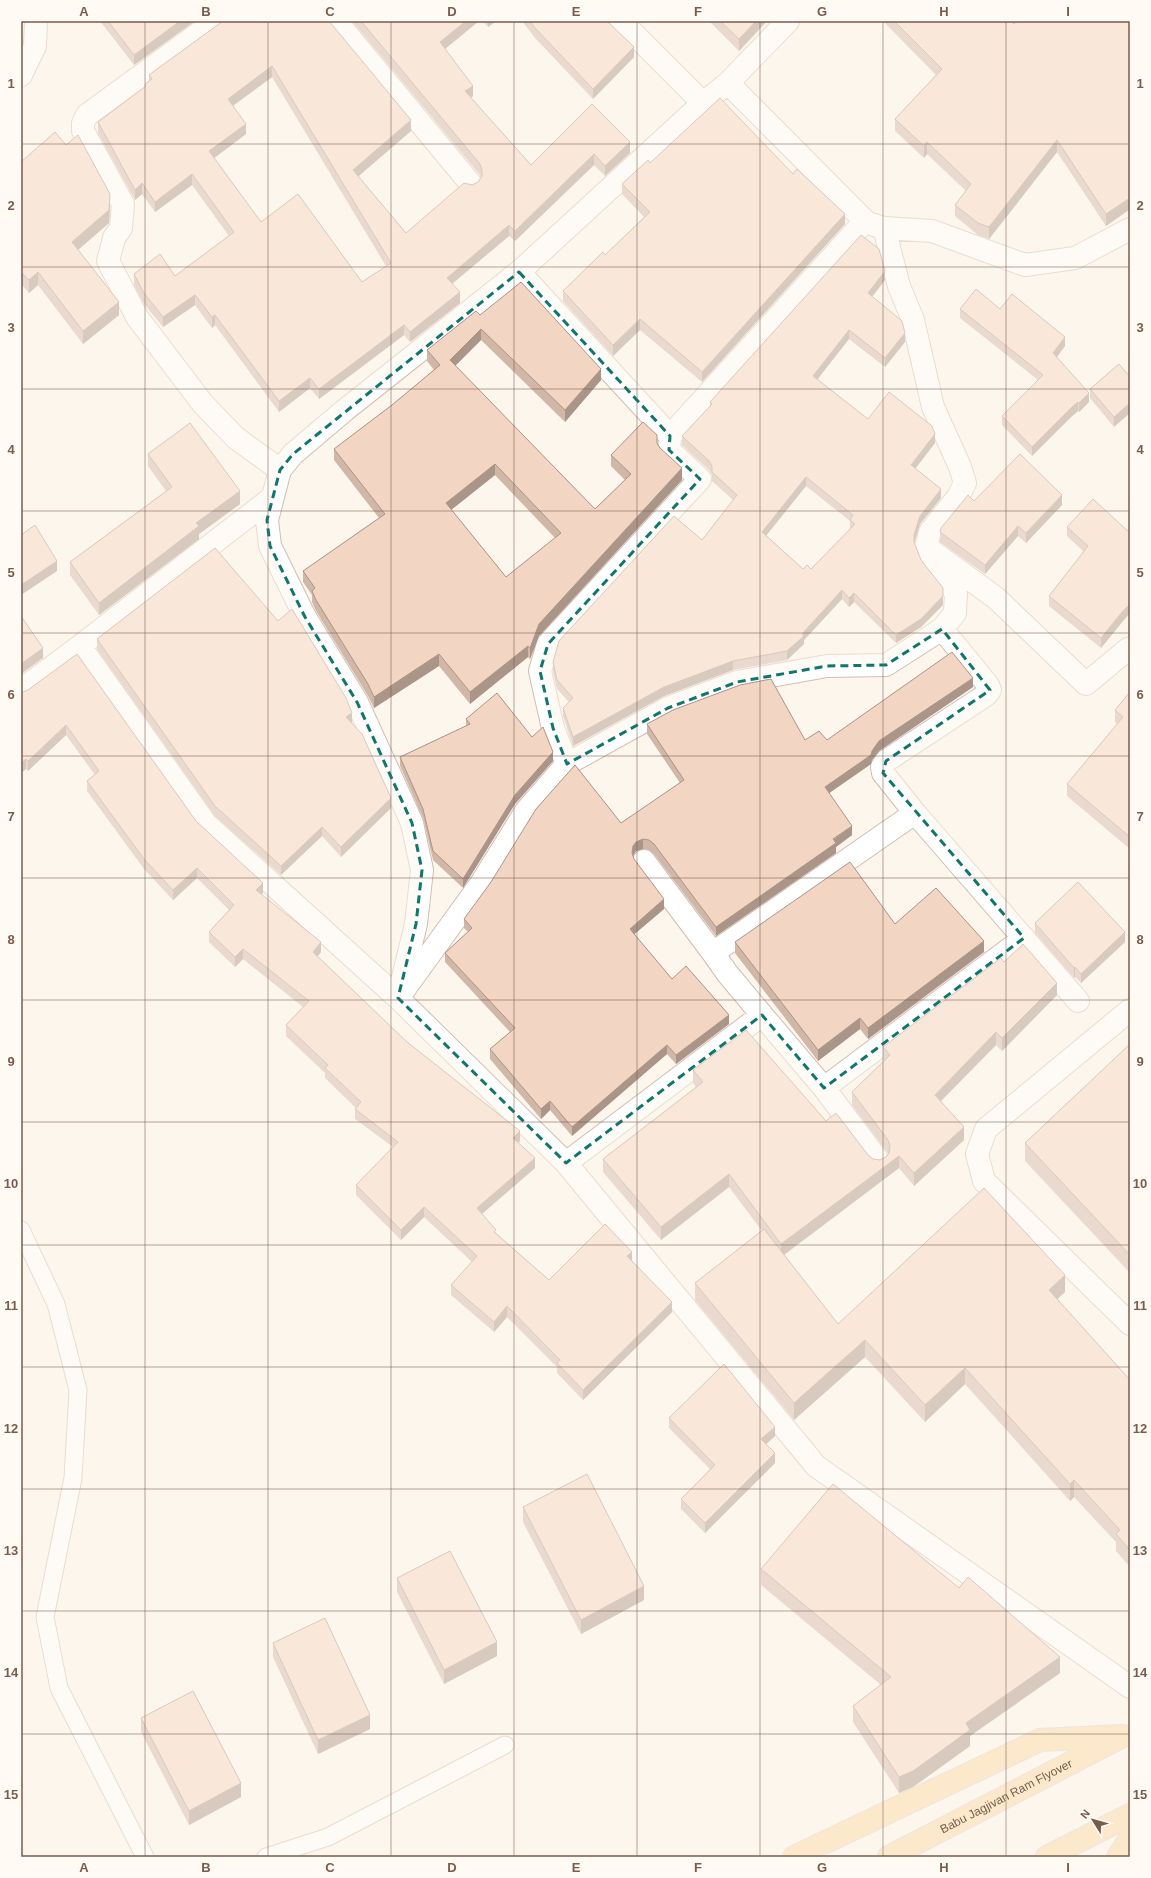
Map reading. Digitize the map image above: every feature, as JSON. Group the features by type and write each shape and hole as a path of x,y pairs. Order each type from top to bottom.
{"main road":[{"name":"Babu Jagjivan Ram Flyover","path":"889,1857 1027,1787 1126,1734"},
{"path":"794,1857 1040,1740 1126,1734"},
{"path":"1047,1857 1130,1815"},
{"path":"1118,1857 1130,1839"}],"street":[{"path":"21,75 35,46 36,21"},
{"path":"216,21 87,115 83,123 83,131 123,204 121,228 114,238 108,260 136,317 203,404 236,438 280,470"},
{"path":"336,21 470,183"},
{"path":"621,21 703,103"},
{"path":"398,998 416,924 422,870 412,823 357,702 305,617 270,546 267,520 280,470 293,454 345,410 519,272 703,103 728,83 788,21"},
{"path":"398,998 480,885 526,811 567,764 668,708 737,682 827,666 886,665 942,629 955,613 956,593 931,561 926,547 930,532 958,497 965,483 960,467 933,407 912,320 875,224 728,83"},
{"path":"875,224 932,231 1025,265 1075,258 1130,229"},
{"path":"567,764 553,728 540,671 548,644 700,479 669,450 670,436 875,224"},
{"path":"519,272 670,436"},
{"path":"21,690 273,497"},
{"path":"926,547 996,598 1086,684 1128,649 1130,650"},
{"path":"942,629 988,685 990,690 986,695 886,761 882,767 883,773 915,813 1078,1000"},
{"path":"80,646 206,824 398,998 566,1163 816,1466 1130,1688"},
{"path":"713,953 915,813"},
{"path":"644,861 727,973 824,1088 878,1160"},
{"path":"824,1088 1024,938"},
{"path":"1130,1010 986,1129 977,1154 984,1181 1130,1324"},
{"path":"566,1163 762,1015"}],"lane":[{"path":"21,1230 56,1304 78,1390 73,1478 45,1617 50,1645 59,1688 145,1857"},
{"path":"266,1857 328,1837 506,1745"}],"highlighted area":[{"path":"519,272 670,436 669,450 700,479 548,644 540,671 553,728 567,764 668,708 737,682 827,666 886,665 942,629 990,690 886,761 883,773 1024,938 824,1088 762,1015 566,1163 398,998 416,924 422,870 412,823 357,702 305,617 270,546 267,520 280,470 293,454"}],"building":[{"path":"108,21 180,21 134,55"},
{"path":"223,21 329,21 411,120 353,170 406,233 464,183 472,185 478,182 482,176 482,170 480,164 361,21 466,21 440,42 473,86 465,91 531,165 592,104 630,142 605,166 594,154 515,231 509,225 447,278 460,292 410,332 404,325 319,389 310,378 279,401 215,315 212,317 195,295 163,317 144,293 134,274 160,254 175,276 234,232 192,174 155,202 142,183 135,190 98,122 146,86 145,84 152,79 149,75","holes":["272,66 391,263 362,282 298,194 261,222 209,151 246,124 228,99"]},
{"path":"530,21 607,21 634,47 593,89"},
{"path":"720,21 756,21 739,39"},
{"path":"894,21 1011,21 1014,24 1017,21 1130,21 1130,198 1106,214 1057,140 989,227 978,223 955,205 971,184 927,142 924,146 895,119 942,69"},
{"path":"720,98 793,174 797,169 845,214 702,372 640,319 613,345 563,291 603,252 605,255 650,212 622,184 648,160 650,163"},
{"path":"55,132 66,145 78,135 110,194 109,210 72,242 119,302 83,331 38,272 29,280 23,274 21,276 21,162"},
{"path":"861,235 879,249 885,271 868,293 902,321 905,333 885,358 849,330 813,376 868,419 889,392 932,426 935,434 911,465 941,489 920,516 914,535 914,542 921,560 943,588 943,596 921,619 896,635 854,593 849,598 842,590 802,634 804,636 787,651 733,661 664,687 573,737 563,708 573,698 557,680 553,662 559,641 674,516 702,540 737,495 712,472 712,466 709,461 682,436 712,404 710,402","holes":["806,477 853,515 850,520 855,524 811,569 807,565 803,569 762,532"]},
{"path":"521,282 601,369 565,410 481,329 450,360 595,509 631,474 611,455 643,422 657,435 657,443 660,448 682,468 539,624 530,648 528,646 470,692 439,654 374,697 368,684 316,600 312,591 315,588 303,571 385,514 334,449 392,405 440,365 427,350 476,311 480,315","holes":["495,464 561,533 506,577 446,503"]},
{"path":"976,289 1000,309 1012,294 1065,337 1053,353 1089,393 1079,403 1078,402 1071,408 1032,447 1002,416 1043,375 960,309"},
{"path":"1119,364 1130,377 1130,403 1114,417 1090,389"},
{"path":"190,423 240,491 196,523 199,526 99,603 70,562 172,487 148,454"},
{"path":"1020,454 1062,495 1026,533 1018,526 985,565 940,532 941,528 968,495 974,501"},
{"path":"1093,499 1130,533 1130,604 1101,638 1049,596 1088,546 1067,527"},
{"path":"35,525 57,561 21,585 21,535"},
{"path":"215,548 278,621 292,609 346,698 352,713 346,717 362,734 391,798 341,847 322,827 281,866 215,806 97,639"},
{"path":"21,616 43,648 21,664"},
{"path":"952,652 973,678 879,741 871,755 825,787 852,826 833,839 836,843 716,927 654,844 649,840 643,839 636,842 633,846 632,853 634,859 664,899 630,929 672,979 686,966 729,1015 676,1055 667,1045 572,1127 550,1101 541,1109 490,1049 515,1028 445,953 472,928 464,919 491,882 536,809 575,765 621,823 684,780 647,724 673,710 740,685 771,679 805,740 819,731 827,740"},
{"path":"77,654 196,821 263,883 256,890 321,942 313,952 407,1042 520,1131 513,1138 535,1158 477,1208 496,1230 494,1232 549,1280 605,1224 632,1252 627,1256 672,1302 583,1390 557,1363 560,1360 507,1306 494,1322 451,1285 477,1256 424,1207 401,1230 356,1185 398,1142 355,1109 361,1102 325,1068 328,1065 286,1025 309,1001 243,949 235,957 209,932 234,905 197,868 173,890 144,859 87,781 99,771 66,725 28,761 26,759 21,763 21,692 28,690"},
{"path":"1130,692 1130,837 1067,784 1123,717 1115,710"},
{"path":"497,693 532,737 543,727 553,752 515,795 463,879 433,851 423,809 400,757 470,724 466,719"},
{"path":"850,862 895,924 936,888 984,941 868,1028 860,1018 818,1050 735,942"},
{"path":"1078,882 1125,932 1081,974 1035,923"},
{"path":"1023,944 1057,983 1002,1038 996,1032 935,1095 964,1127 914,1173 899,1156 781,1244 729,1174 661,1227 603,1159 703,1082 693,1070 746,1030 826,1121 836,1113 868,1155 873,1159 880,1160 886,1157 889,1153 890,1146 888,1140 852,1092 890,1055 883,1047 1001,958 1004,962"},
{"path":"1130,1044 1130,1255 1025,1143"},
{"path":"984,1188 1065,1275 1049,1290 1130,1380 1130,1550 1116,1534 1120,1530 1074,1480 1070,1484 965,1368 925,1405 865,1340 794,1403 695,1283 764,1229 838,1324"},
{"path":"724,1364 775,1427 761,1439 775,1453 705,1523 681,1499 715,1465 669,1418"},
{"path":"587,1474 644,1586 581,1620 523,1507"},
{"path":"833,1484 959,1588 968,1577 1060,1657 966,1723 970,1730 913,1771 899,1777 853,1706 891,1677 761,1569"},
{"path":"450,1551 497,1642 444,1670 397,1578"},
{"path":"325,1618 370,1715 318,1740 273,1643"},
{"path":"193,1691 241,1783 189,1811 141,1718"}]}
